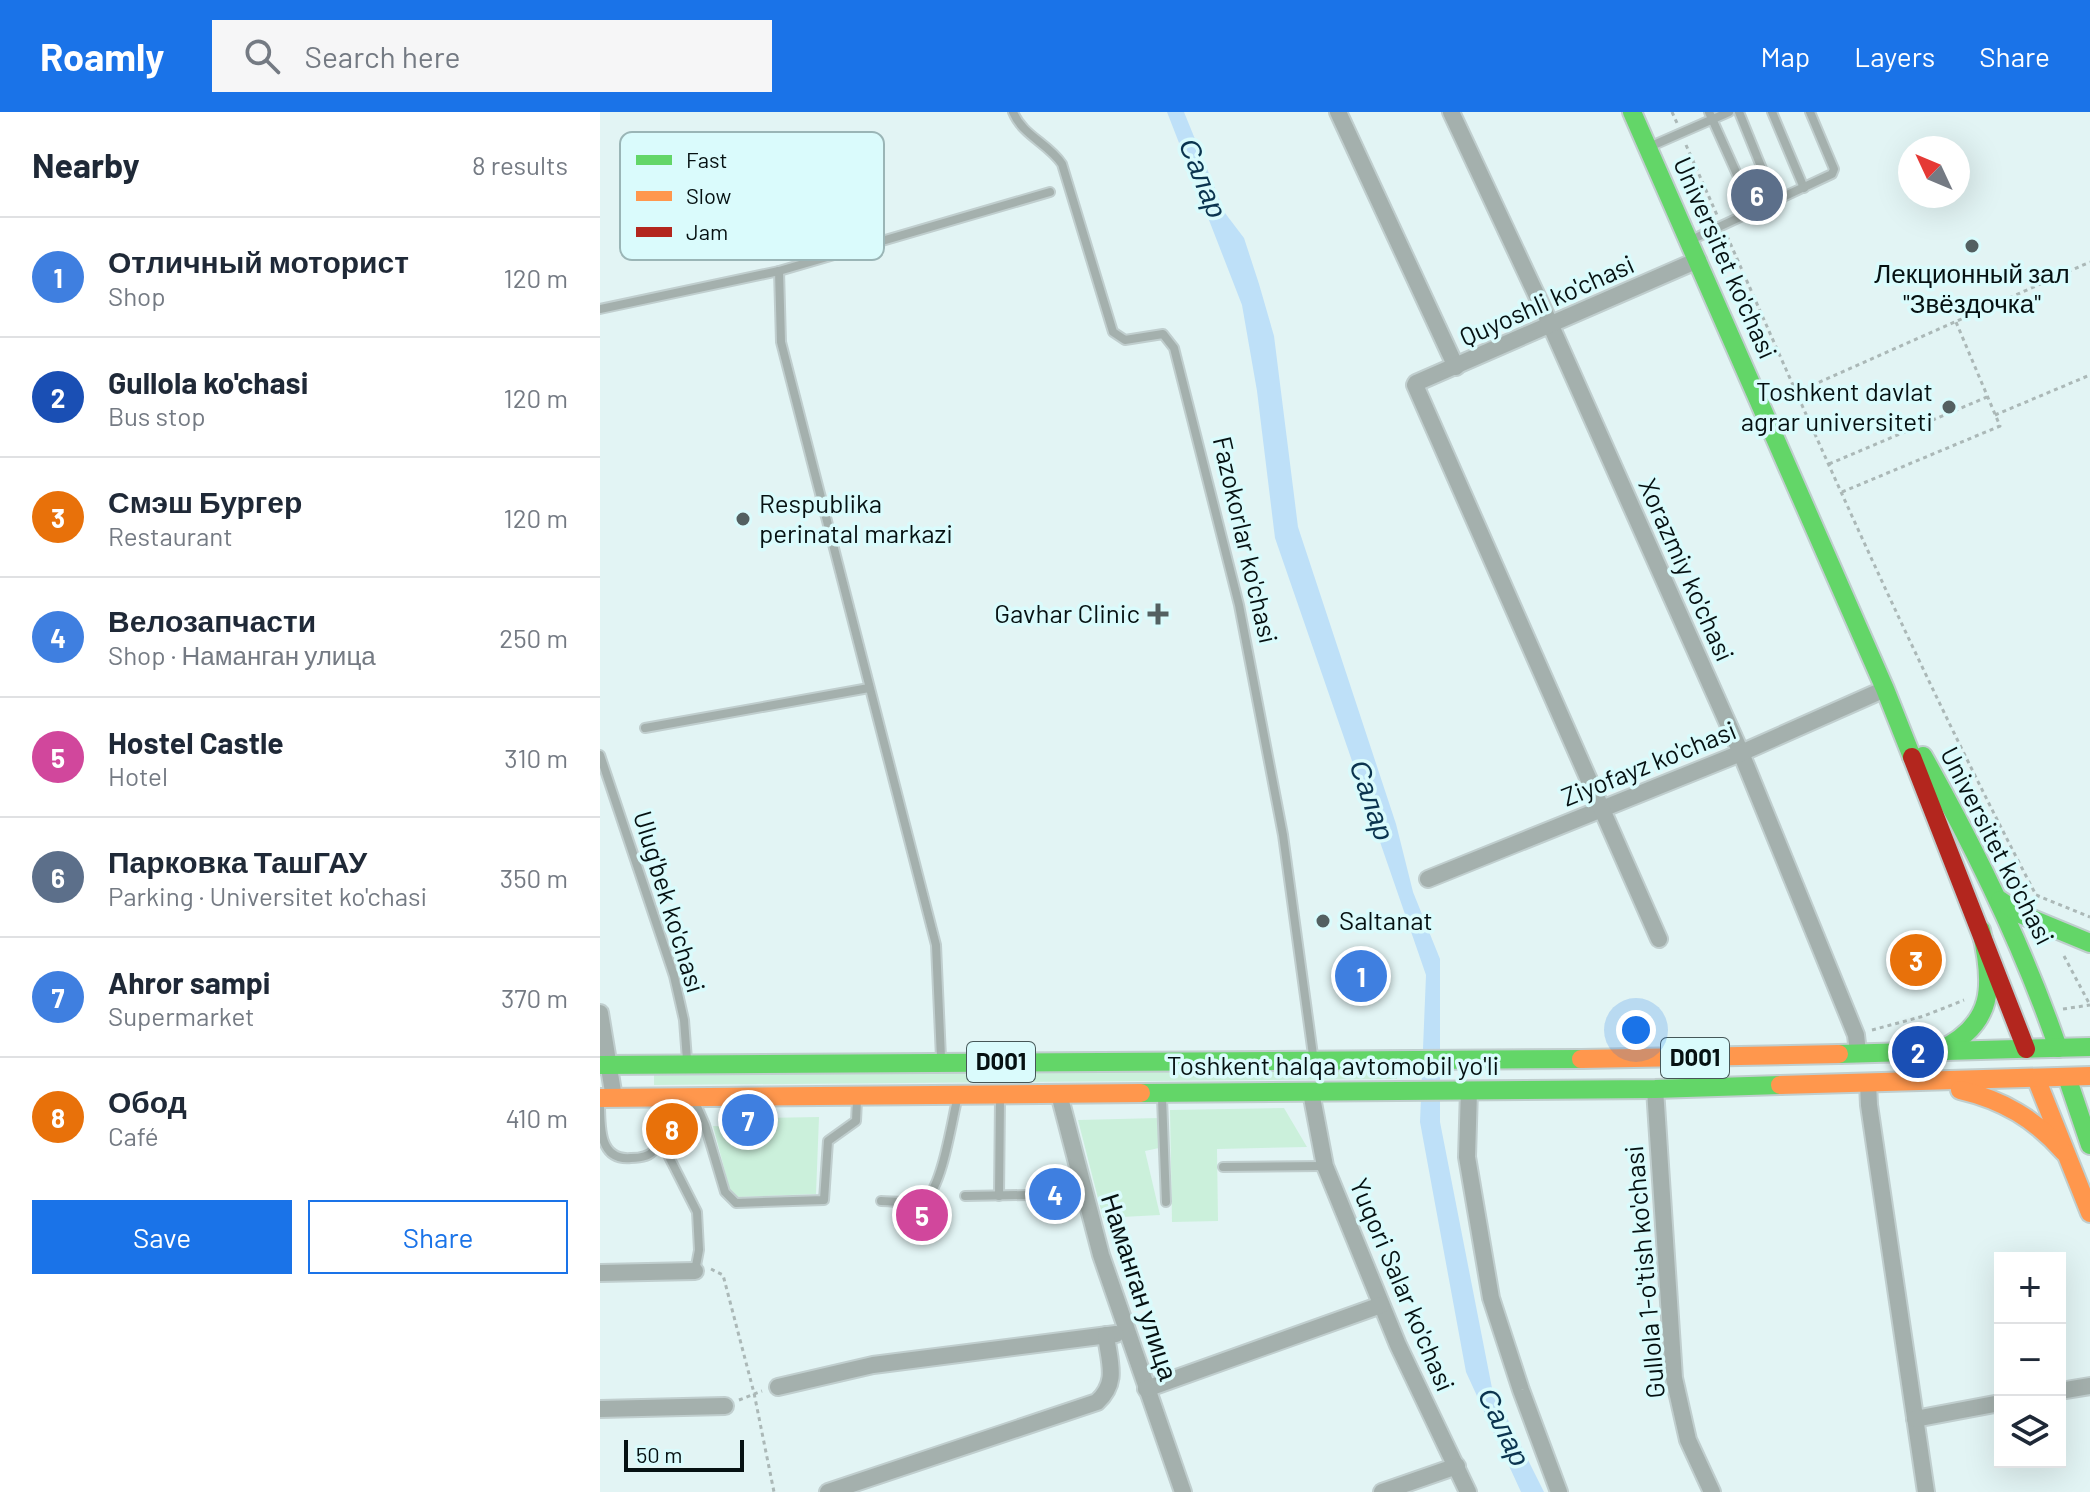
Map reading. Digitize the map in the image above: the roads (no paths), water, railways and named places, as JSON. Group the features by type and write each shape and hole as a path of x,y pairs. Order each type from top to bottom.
{"main road":[{"name":"Universitet ko'chasi","path":"1632,112 1885,689 2090,1213"},
{"name":"Universitet ko'chasi","path":"1885,689 2000,900 2045,1009 2090,1145"},
{"path":"2000,900 2020,914 2090,943"},
{"path":"1937,1051 1970,1032 1981,1013 1990,974 1981,930"},
{"name":"Toshkent halqa avtomobil yo'li","path":"605,1065 1682,1058 1857,1044 1937,1051 2026,1049"},
{"name":"D001","path":"2026,1049 2090,1047"},
{"name":"D001","path":"2067,1077 2090,1076"},
{"name":"Toshkent halqa avtomobil yo'li","path":"607,1098 1655,1089 2067,1077"},
{"path":"1912,1082 1974,1093 2010,1104 2048,1132 2064,1152"}],"street":[{"path":"1338,112 1456,367"},
{"name":"Xorazmiy ko'chasi","path":"1451,112 1551,326 1741,753 1857,1044"},
{"name":"Quyoshli ko'chasi","path":"1602,809 1415,385 1698,260"},
{"name":"Ziyofayz ko'chasi","path":"1428,879 1741,753 1885,689"},
{"path":"1602,809 1659,939"},
{"path":"600,1013 607,1098"},
{"path":"1868,1083 1926,1492"},
{"name":"Gullola 1-o'tish ko'chasi","path":"1655,1089 1674,1378 1688,1440 1712,1492"},
{"path":"1461,1090 1467,1157 1491,1298 1559,1492"},
{"name":"Yuqori Salar ko'chasi","path":"1311,1092 1325,1166 1381,1305 1468,1492"},
{"name":"Наманган улица","path":"1059,1094 1084,1194 1126,1333 1183,1492"},
{"path":"600,1273 695,1271"},
{"path":"1146,1389 1381,1305"},
{"path":"778,1387 873,1365 1126,1333"},
{"path":"828,1492 1097,1402 1112,1381 1106,1335"},
{"path":"2066,1390 2090,1386"},
{"path":"1915,1419 1994,1404"},
{"path":"600,1409 725,1406"},
{"path":"1382,1492 1457,1466"}],"lane":[{"name":"Fazokorlar ko'chasi","path":"1013,112 1029,135 1053,151 1062,164 1113,332 1125,340 1163,334 1174,348 1239,605 1283,835 1313,1060"},
{"path":"1648,148 1681,134 1711,116 1729,112"},
{"path":"1739,112 1775,201"},
{"path":"1772,112 1804,188"},
{"path":"1690,240 1826,179 1834,169 1810,112"},
{"path":"1711,116 1753,210"},
{"path":"884,240 1050,192"},
{"path":"600,309 779,271 817,260"},
{"path":"779,271 781,342 936,945 942,1023 941,1063"},
{"path":"645,728 869,688"},
{"name":"Ulug'bek ko'chasi","path":"600,755 674,976 684,1020 687,1065"},
{"path":"1162,1093 1166,1202"},
{"path":"881,1201 926,1198 935,1186 958,1095"},
{"path":"999,1196 1000,1095"},
{"path":"607,1098 600,1141 612,1157 629,1159 649,1155 656,1149 684,1097 705,1125 725,1192 736,1203 824,1200 828,1141 856,1121 857,1096"},
{"path":"660,1139 697,1212 699,1250 695,1271"},
{"path":"1223,1167 1325,1166"},
{"path":"965,1196 1084,1194"}],"water":[{"name":"Салар","path":"1167,112 1184,112 1225,213 1244,238 1274,336 1298,527 1396,824 1413,892 1440,959 1440,1122 1492,1388 1544,1492 1521,1492 1466,1372 1420,1122 1426,975 1275,538 1257,391 1242,305"}],"place":[{"name":"Парковка ТашГАУ","path":"1757,195"},
{"name":"Лекционный зал \"Звёздочка\"","path":"1972,246"},
{"name":"Toshkent davlat agrar universiteti","path":"1949,407"},
{"name":"Respublika perinatal markazi","path":"743,519"},
{"name":"Gavhar Clinic","path":"1158,614"},
{"name":"Saltanat","path":"1323,921"},
{"name":"Смэш Бургер","path":"1916,960"},
{"name":"Отличный моторист","path":"1361,976"},
{"name":"Gullola ko'chasi","path":"1918,1052"},
{"name":"Ahror sampi","path":"748,1120"},
{"name":"Обод","path":"672,1129"},
{"name":"Велозапчасти","path":"1055,1194"},
{"name":"Hostel Castle","path":"922,1215"}]}
